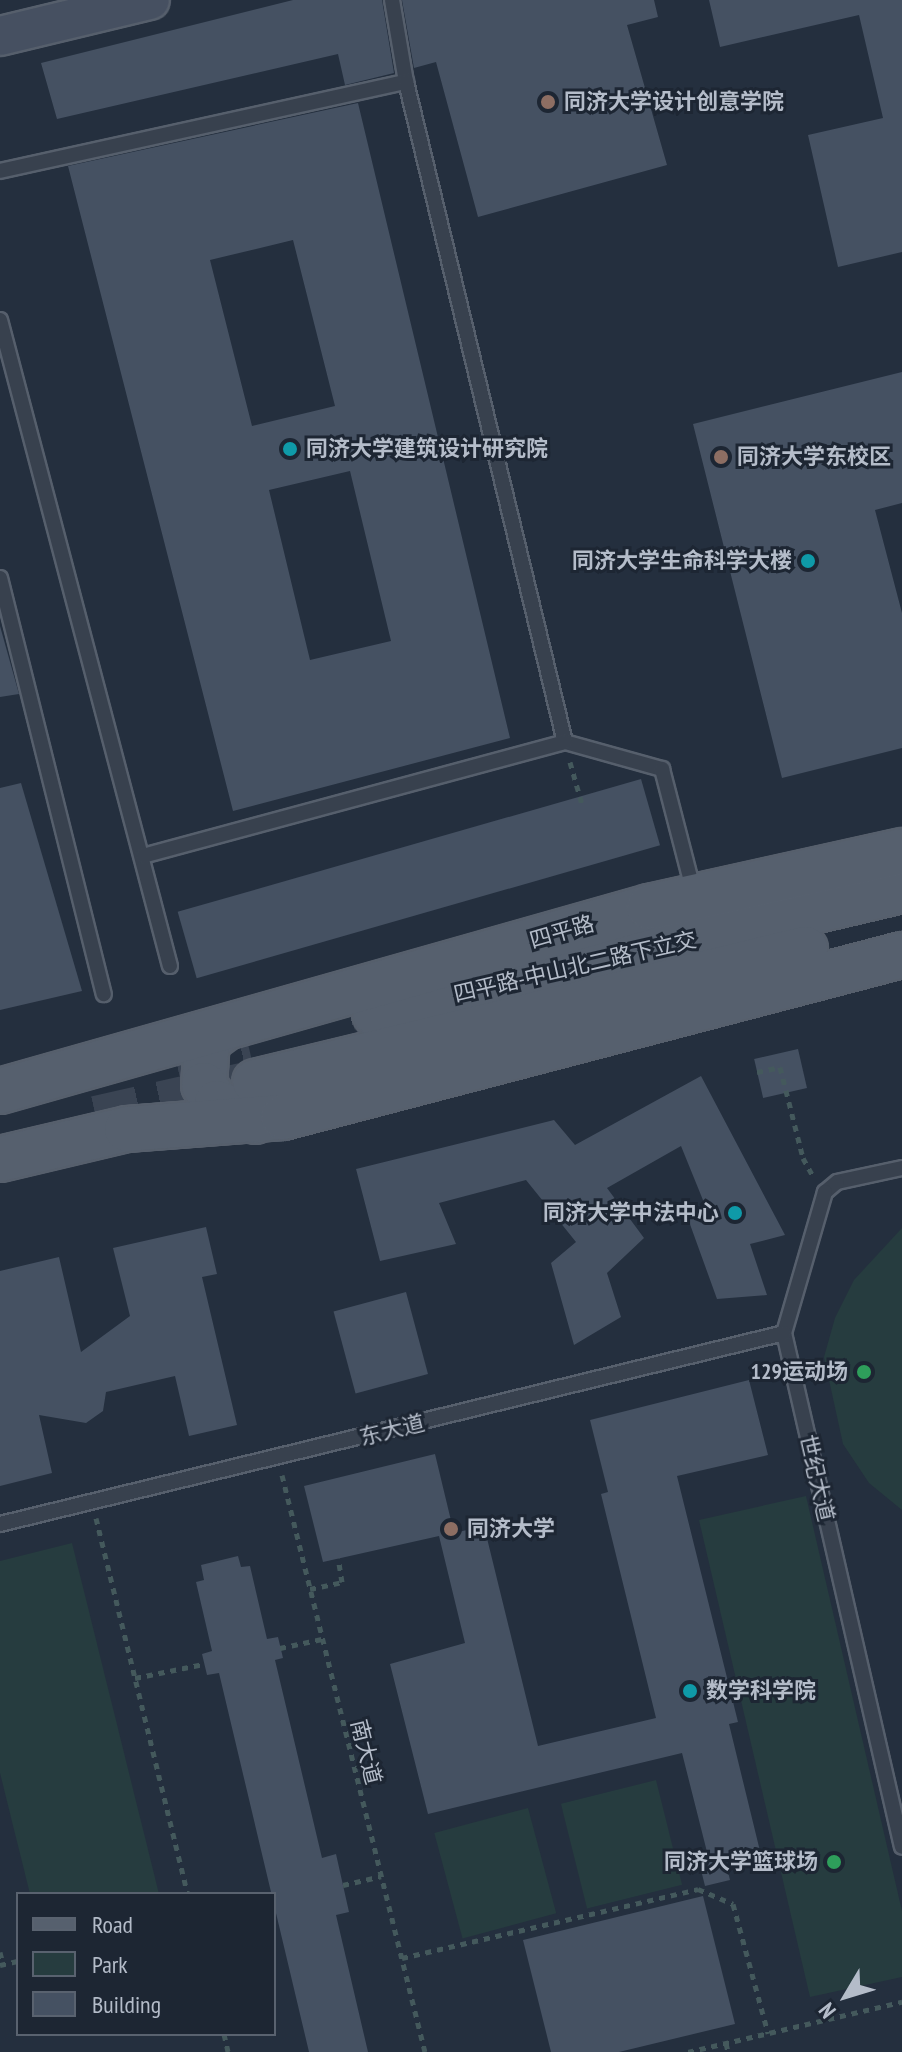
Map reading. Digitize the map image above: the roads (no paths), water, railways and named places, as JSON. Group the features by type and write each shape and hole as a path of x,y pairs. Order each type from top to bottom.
{"main road":[{"name":"四平路","path":"0,1159 127,1129 246,1069 695,897 902,851"},
{"name":"四平路-中山北二路下立交","path":"246,1069 902,890"},
{"name":"四平路-中山北二路下立交","path":"246,1069 889,928 902,930"},
{"name":"四平路","path":"0,1091 246,1069 902,955"}],"street":[{"path":"0,36 150,0"}],"lane":[{"path":"392,0 406,82 565,742"},
{"path":"0,171 406,82"},
{"path":"0,320 170,966"},
{"path":"0,578 104,994"},
{"path":"143,856 565,742 662,769 695,897"},
{"name":"世纪大道","path":"902,1168 837,1182 825,1192 784,1333 902,1847"},
{"name":"东大道","path":"0,1524 91,1500 278,1459 784,1333"}],"tunnel":[{"path":"176,1061 248,1044"},
{"path":"96,1118 243,1085"}],"place":[{"name":"同济大学设计创意学院","path":"548,102"},
{"name":"同济大学建筑设计研究院","path":"290,449"},
{"name":"同济大学东校区","path":"721,457"},
{"name":"同济大学生命科学大楼","path":"808,561"},
{"name":"同济大学中法中心","path":"735,1213"},
{"name":"129运动场","path":"864,1372"},
{"name":"同济大学","path":"451,1529"},
{"name":"数学科学院","path":"690,1691"},
{"name":"同济大学篮球场","path":"834,1862"}]}
